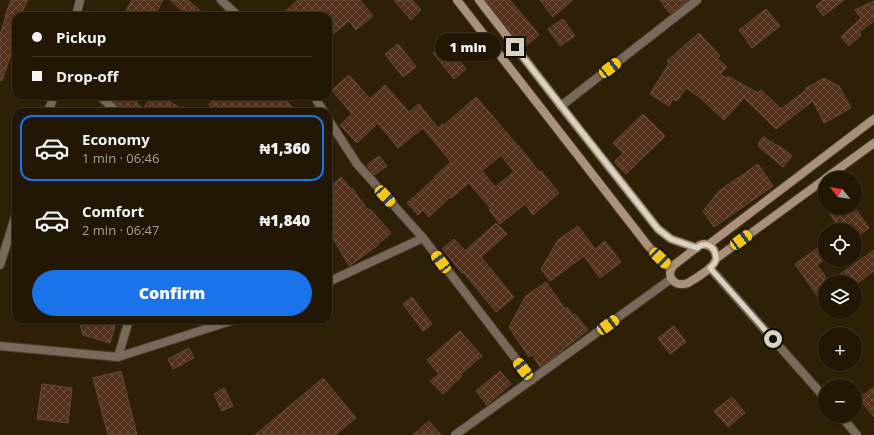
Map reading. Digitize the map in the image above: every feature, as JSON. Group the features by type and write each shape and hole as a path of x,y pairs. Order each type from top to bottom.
{"main road":[{"path":"457,0 649,247 670,268"},
{"path":"479,0 658,229 671,239 697,248"},
{"path":"708,245 874,119"},
{"path":"835,171 874,143"},
{"path":"717,258 711,247 704,244 700,245 670,268 669,272 671,279 676,283 684,285 688,283 710,268 717,258 818,183"}],"street":[{"path":"77,12 80,0"},
{"path":"222,0 234,12"},
{"path":"561,106 697,0"},
{"path":"104,100 113,108"},
{"path":"332,125 357,164 423,238 532,380"},
{"path":"0,265 12,227"},
{"path":"332,280 423,238"},
{"path":"710,268 818,390"},
{"path":"455,435 671,279"},
{"path":"118,357 128,324"},
{"path":"0,346 118,357 221,324"},
{"path":"847,423 857,435"}],"building":[{"path":"11,0 28,0 22,12 12,12 12,51 2,81 0,80 0,34"},
{"path":"132,0 163,0 157,12 149,10 148,12 125,12"},
{"path":"170,0 188,0 202,12 184,12"},
{"path":"298,0 360,0 373,16 356,30 349,21 332,35 332,12 284,12"},
{"path":"394,0 412,0 421,10 411,20"},
{"path":"486,0 510,0 539,35 523,48"},
{"path":"540,0 573,0 553,17"},
{"path":"660,0 688,0 670,14"},
{"path":"823,0 844,0 823,16 816,6"},
{"path":"874,1 874,21 859,32 861,35 849,46 841,37 861,18 855,10"},
{"path":"766,9 780,26 752,48 739,30"},
{"path":"563,19 575,36 560,46 548,29"},
{"path":"699,33 720,56 717,58 727,67 720,74 727,78 728,76 758,93 761,90 781,109 806,90 806,88 824,78 839,86 851,108 824,123 813,101 776,129 744,98 724,120 699,97 686,88 677,101 673,99 669,106 650,94 669,63 667,61"},
{"path":"445,43 466,69 454,79 433,53"},
{"path":"398,44 416,67 403,77 385,54"},
{"path":"349,75 370,99 385,85 409,112 419,104 438,128 443,124 444,125 476,97 519,146 539,172 541,171 559,193 533,215 525,204 500,224 489,210 491,209 469,183 451,198 450,197 429,217 423,210 418,215 407,203 451,162 423,128 398,148 378,123 357,143 340,125 352,114 332,90","holes":["501,155 514,172 495,187 482,171"]},
{"path":"112,100 135,100 142,108 121,108"},
{"path":"149,100 167,100 180,108 144,108"},
{"path":"215,100 286,100 293,108 212,108 209,104"},
{"path":"643,114 665,136 626,174 614,162 623,153 613,143"},
{"path":"763,137 792,156 783,167 759,147 759,142"},
{"path":"379,156 387,166 374,175 367,165"},
{"path":"758,164 773,186 714,227 703,211 719,191"},
{"path":"341,177 351,189 352,188 368,210 370,209 391,233 377,246 349,266 332,236 332,185"},
{"path":"831,215 860,215 869,228 862,233 862,223 836,223"},
{"path":"496,223 507,234 481,257 514,297 496,312 442,249 454,239 465,251"},
{"path":"578,226 595,249 605,241 621,262 600,278 584,256 550,281 541,269 558,240"},
{"path":"818,248 817,265 824,275 818,275 818,297 795,264"},
{"path":"874,250 874,271 862,280 862,275 839,275 850,267 862,267 862,259"},
{"path":"546,282 565,309 567,307 573,315 575,314 588,330 540,367 532,355 529,357 509,327 526,296"},
{"path":"412,297 432,324 423,331 403,304"},
{"path":"80,324 108,324 115,326 110,343 83,335"},
{"path":"674,326 686,342 670,354 658,338"},
{"path":"460,331 482,356 461,374 462,376 443,394 430,381 439,374 427,360"},
{"path":"189,348 194,358 173,369 168,359"},
{"path":"121,371 137,435 108,435 93,378"},
{"path":"500,371 511,384 487,405 476,391"},
{"path":"323,378 356,418 335,435 255,435"},
{"path":"42,384 72,388 68,423 37,419"},
{"path":"874,387 874,417 862,402 862,396"},
{"path":"224,388 233,406 222,411 214,394"},
{"path":"732,397 745,413 728,427 714,411"},
{"path":"429,421 441,435 413,435"}],"route":[{"path":"515,47 658,229 671,239 697,248 704,244 711,247 717,258 710,268 773,339"}]}
